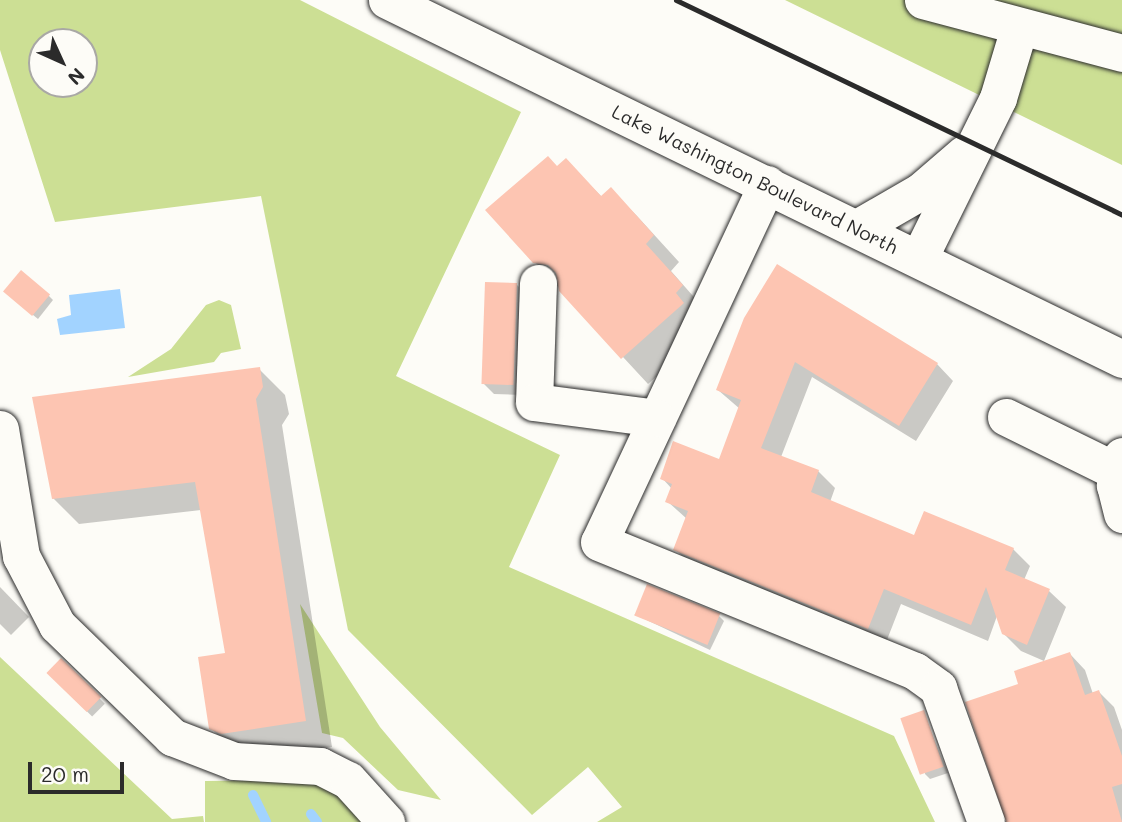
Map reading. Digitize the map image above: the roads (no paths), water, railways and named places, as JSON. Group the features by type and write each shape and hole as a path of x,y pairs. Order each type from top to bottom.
{"street":[{"name":"Lake Washington Boulevard North","path":"387,0 1122,359"},
{"path":"923,0 1019,28 1122,53"},
{"path":"919,258 998,98 1019,28"},
{"path":"857,228 921,191 976,144"},
{"path":"767,184 599,542 915,671 938,688 986,822"},
{"path":"538,284 534,402 657,418"},
{"path":"1006,416 1120,464 1115,485 1122,514"},
{"path":"0,429 10,552 57,625 172,737 234,761 320,766 348,780 386,822"}],"water":[{"path":"120,289 125,328 60,335 57,319 71,315 69,295"}],"waterway":[{"path":"253,795 266,822"},
{"path":"311,814 317,822"}],"railway":[{"path":"676,0 1122,215"}]}
